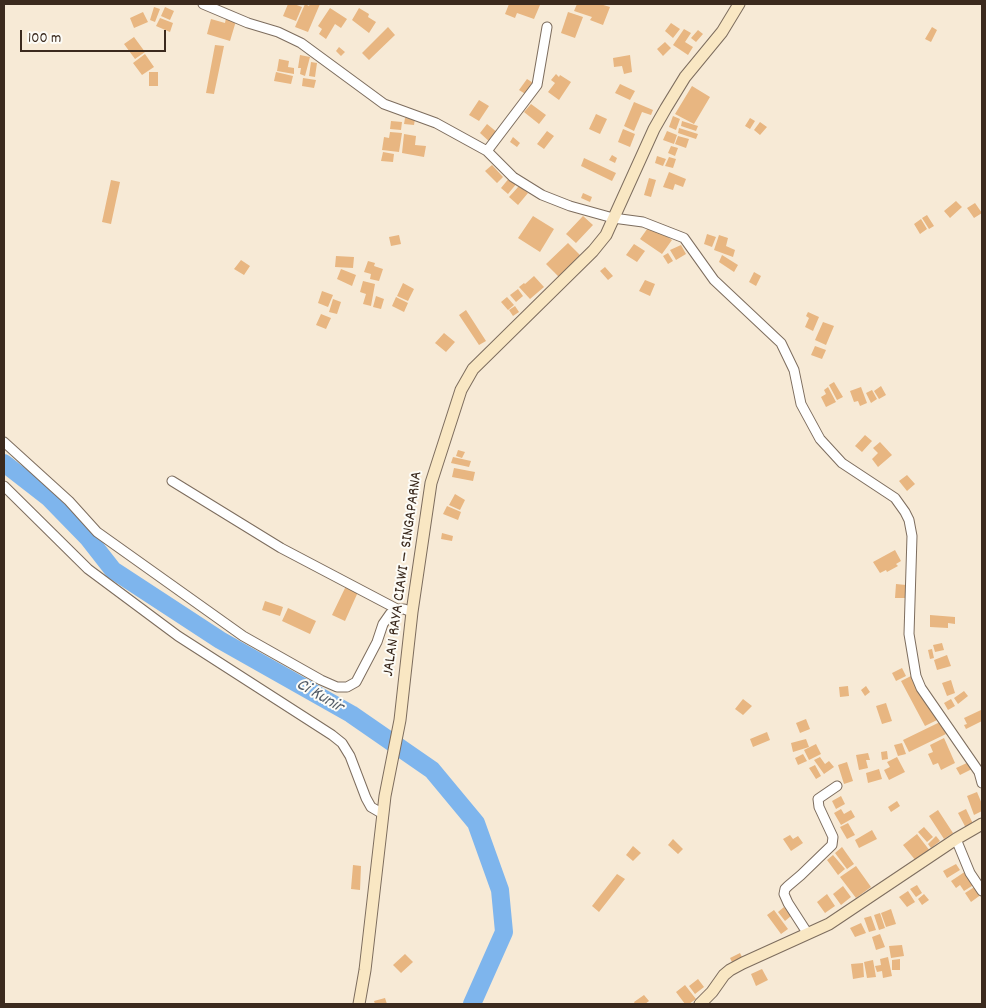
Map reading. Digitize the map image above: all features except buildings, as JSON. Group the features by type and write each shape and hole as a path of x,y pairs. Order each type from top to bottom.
{"main road":[{"name":"JALAN RAYA CIAWI — SINGAPARNA","path":"359,1004 365,970 385,796 400,720 412,612 431,483 461,390 473,369 606,236 654,129 666,108 685,78 722,32 739,4"},
{"path":"700,1004 712,992 724,974 730,970 829,924 956,839 982,824"}],"street":[{"path":"203,4 248,23 278,32 301,43 384,104 436,123 487,151 513,177 542,195 570,206 613,218 643,222 684,238 714,280 781,343 794,370 801,404 820,439 842,463 895,498 905,512 909,520 912,536 908,634 916,676 921,688 975,766 982,783"},
{"path":"487,151 537,85 547,28"},
{"path":"4,442 68,501 97,532 243,636 320,680 337,687 347,687 356,682 377,642 383,624 390,614 397,609"},
{"path":"172,481 281,548 397,609 412,612"},
{"path":"4,486 88,569 178,636 342,743 350,756 371,807 383,814"},
{"path":"808,934 784,894 788,886 801,876 832,845 833,837 819,807 818,799 837,786"},
{"path":"956,839 970,873 982,891"}],"waterway":[{"name":"Ci Kunir","path":"4,463 49,498 88,538 113,570 220,640 351,714 432,770 476,823 500,890 504,932 472,1004"}]}
